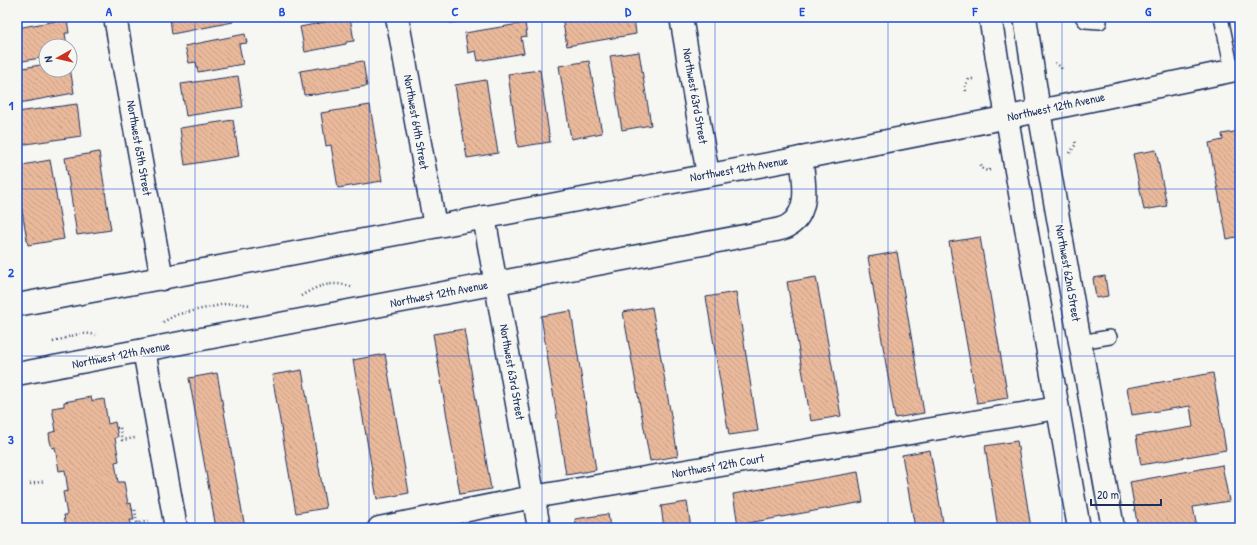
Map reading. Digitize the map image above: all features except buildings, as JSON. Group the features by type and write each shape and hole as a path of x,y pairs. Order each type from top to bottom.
{"street":[{"name":"Northwest 65th Street","path":"115,17 162,279"},
{"name":"Northwest 64th Street","path":"397,17 435,226"},
{"name":"Northwest 63rd Street","path":"681,17 708,175"},
{"path":"990,17 1006,118 1079,528"},
{"name":"Northwest 62nd Street","path":"1025,17 1113,528"},
{"name":"Northwest 12th Avenue","path":"17,305 801,158 1006,118 1236,69"},
{"name":"Northwest 12th Avenue","path":"17,374 776,230 788,226 798,218 803,207 804,177 801,158"},
{"name":"Northwest 63rd Street","path":"484,217 539,528"},
{"path":"144,350 176,528"},
{"name":"Northwest 12th Court","path":"379,528 533,498 1057,408"}],"lane":[{"path":"1082,17 1084,21 1100,22"},
{"path":"1221,17 1236,69"},
{"path":"1080,342 1110,337"}],"path":[{"path":"966,91 965,86 969,79 973,79"},
{"path":"1068,155 1076,144 1075,142"},
{"path":"981,164 981,168 987,171 990,170"},
{"path":"116,428 120,427 122,440 135,438"},
{"path":"30,484 45,481"},
{"path":"132,510 135,509 137,523 149,521"},
{"path":"38,528 65,523"}]}
